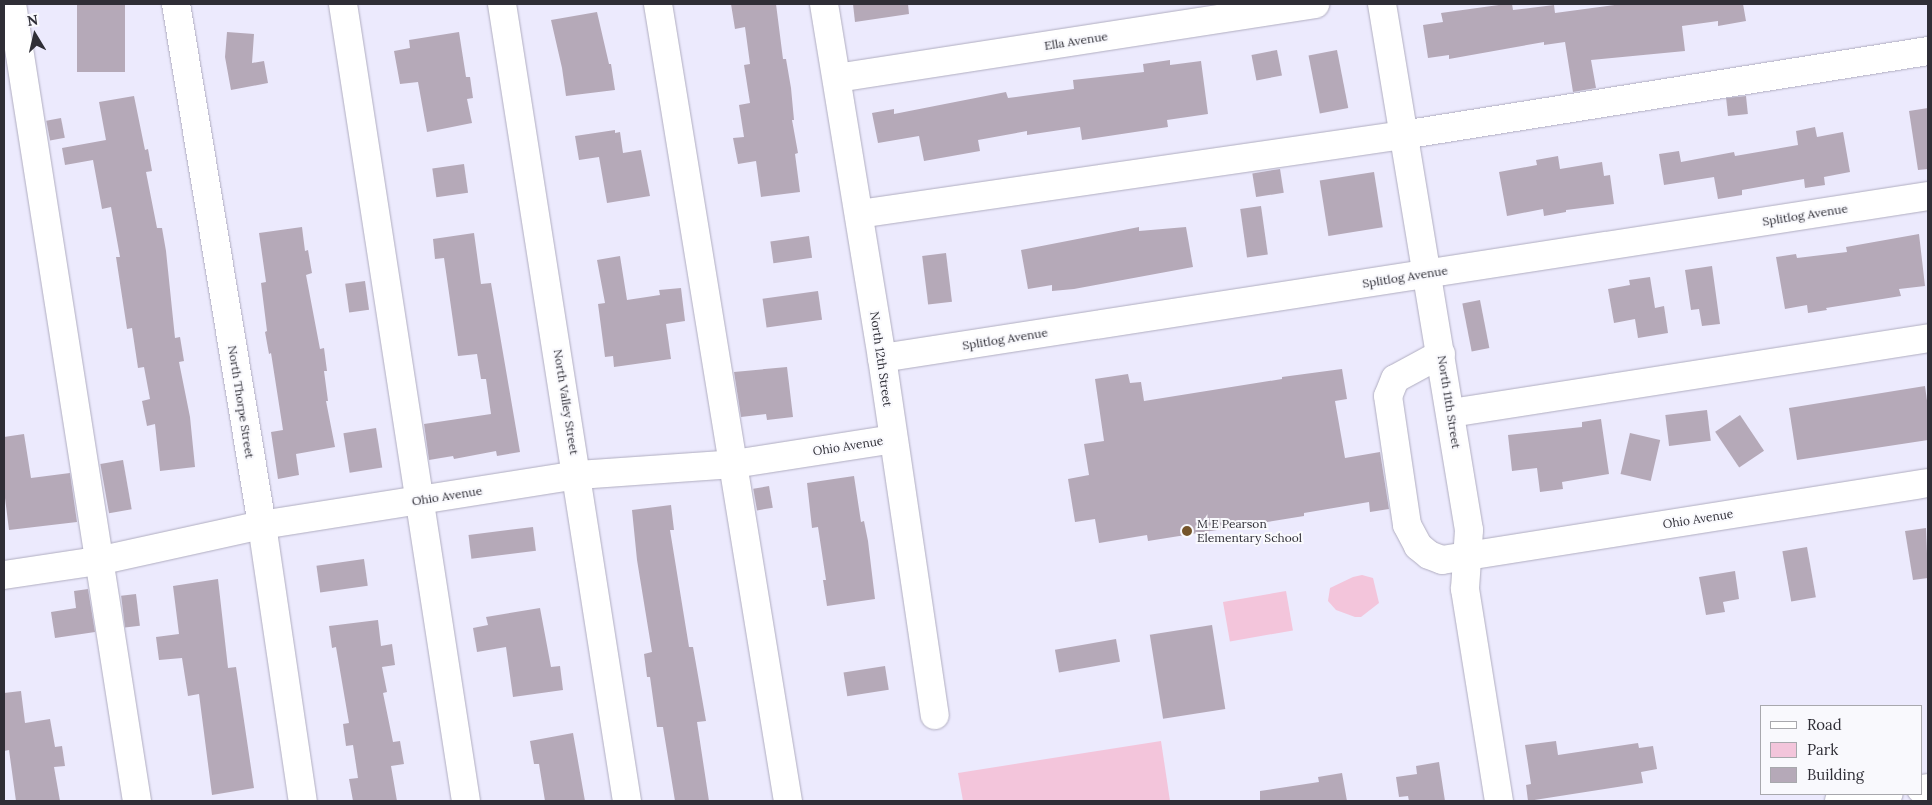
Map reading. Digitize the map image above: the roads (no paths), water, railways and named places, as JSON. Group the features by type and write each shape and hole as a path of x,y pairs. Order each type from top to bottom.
{"street":[{"path":"12,4 137,801"},
{"name":"North Thorpe Street","path":"176,4 262,525 303,801"},
{"path":"343,4 466,801"},
{"name":"North Valley Street","path":"502,4 578,475 627,801"},
{"path":"658,4 788,801"},
{"name":"North 12th Street","path":"824,4 882,358 935,715"},
{"name":"Ella Avenue","path":"837,78 1315,4"},
{"name":"North 11th Street","path":"1382,4 1469,530 1465,589 1499,801"},
{"path":"859,214 1403,135 1928,51"},
{"name":"Splitlog Avenue","path":"882,358 1928,196"},
{"path":"1451,414 1928,338"},
{"name":"Ohio Avenue","path":"1441,354 1395,379 1390,386 1388,405 1407,525 1411,536 1418,546 1442,560 1468,554 1928,484"},
{"name":"Ohio Avenue","path":"4,576 98,561 262,525 578,475 734,464 893,439"},
{"path":"1839,801 1882,795"}],"place":[{"name":"M E Pearson Elementary School","path":"1187,531"}]}
